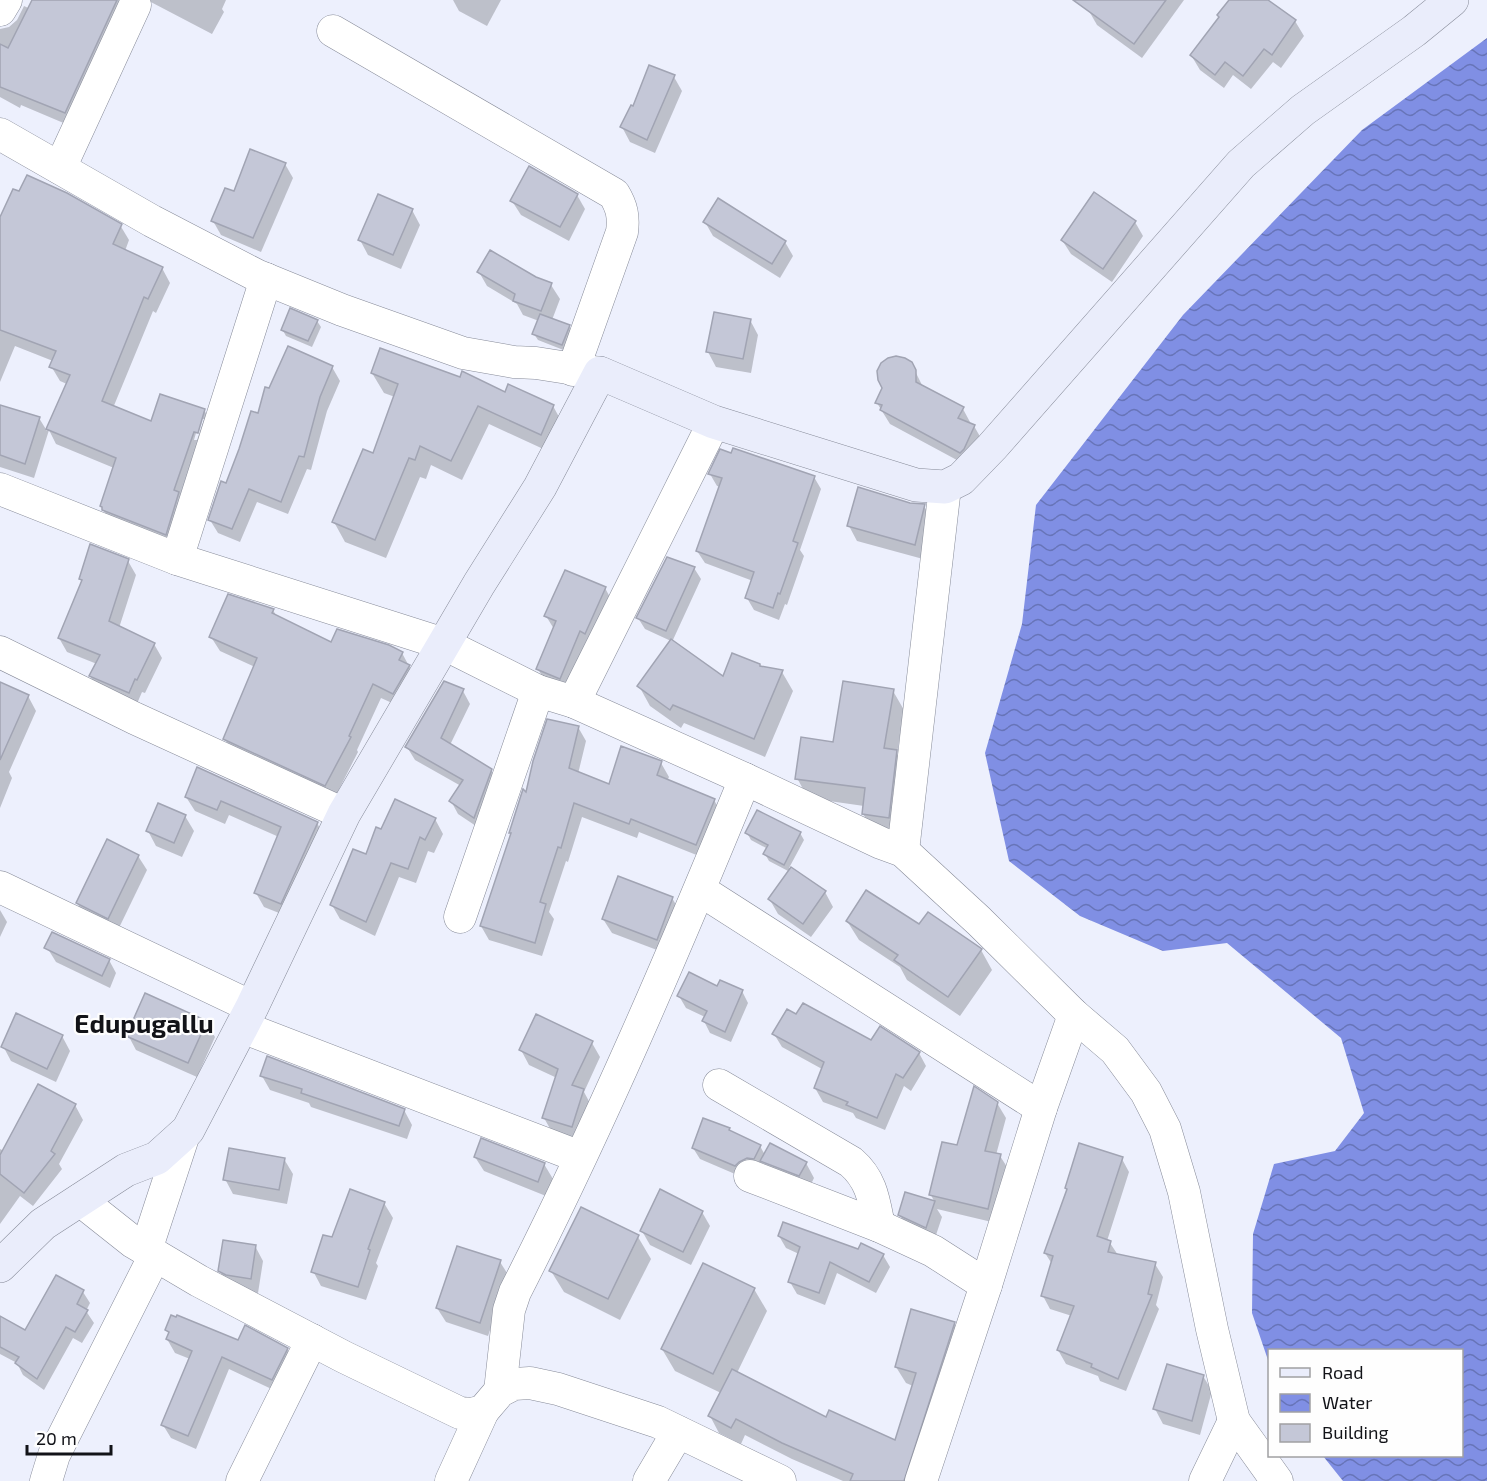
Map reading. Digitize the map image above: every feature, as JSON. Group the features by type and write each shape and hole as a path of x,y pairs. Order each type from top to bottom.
{"main road":[{"path":"0,1266 43,1224 126,1170 157,1158 188,1130 247,1017 344,814 479,584 540,487 586,371 714,422 916,485 945,487 961,479 992,447 1241,164 1304,110 1414,31 1452,0"}],"street":[{"path":"0,10 6,0"},
{"path":"60,168 135,5"},
{"path":"0,137 60,168 152,221 266,279 342,310 464,353 586,371 622,232 621,204 614,194 333,31"},
{"path":"177,560 266,279"},
{"path":"574,702 714,422"},
{"path":"903,851 945,487"},
{"path":"0,489 177,560 444,644 538,691 574,702 903,851 979,921 1074,1015 1115,1050 1146,1092 1165,1129 1184,1192 1212,1329 1234,1421 1277,1481"},
{"path":"0,652 344,814"},
{"path":"460,917 538,691"},
{"path":"451,1481 491,1401 509,1310 515,1292 607,1101 700,890 745,778"},
{"path":"0,887 247,1017 580,1157"},
{"path":"700,890 1041,1108"},
{"path":"921,1481 986,1285 1041,1108 1074,1015"},
{"path":"719,1085 851,1162 863,1173 872,1194 879,1226"},
{"path":"46,1481 54,1455 150,1253 184,1134"},
{"path":"750,1176 879,1226 933,1251 986,1285"},
{"path":"80,1200 133,1242 199,1281 460,1413 472,1414 514,1384 530,1383 558,1389 658,1422 780,1481"},
{"path":"242,1481 312,1340"},
{"path":"1204,1481 1234,1421"},
{"path":"649,1481 678,1432"}],"water":[{"path":"1487,38 1487,1481 1343,1481 1324,1457 1463,1457 1463,1349 1268,1349 1268,1360 1252,1313 1253,1234 1274,1164 1335,1151 1364,1113 1341,1038 1227,943 1163,951 1080,916 1009,861 985,753 1022,624 1036,505 1183,315 1362,130"}],"building":[{"path":"32,0 117,0 65,113 0,87 0,44 8,48"},
{"path":"1073,0 1166,0 1134,44"},
{"path":"1229,0 1268,0 1296,20 1272,55 1264,49 1243,76 1225,62 1215,75 1190,55"},
{"path":"649,65 675,75 647,140 620,127 631,105 633,106"},
{"path":"250,149 286,163 253,238 211,221 225,188 234,191"},
{"path":"529,166 578,194 560,227 510,201"},
{"path":"27,175 67,193 122,224 113,244 163,267 148,299 144,297 102,401 151,421 160,394 205,409 198,433 194,432 174,490 179,492 166,535 102,510 100,506 116,458 46,429 70,375 49,367 56,351 0,330 0,217 13,189 19,191"},
{"path":"1094,192 1136,221 1103,269 1061,240"},
{"path":"378,194 413,209 393,255 358,240"},
{"path":"718,198 786,241 772,264 703,222"},
{"path":"490,250 536,277 552,283 541,311 513,301 515,294 477,272"},
{"path":"290,308 318,320 308,341 281,330"},
{"path":"714,312 751,319 743,359 706,352"},
{"path":"540,314 570,325 562,345 532,334"},
{"path":"288,346 333,366 320,397 304,457 299,456 281,502 249,489 232,529 208,520 221,481 226,483 251,411 258,413 265,387 269,388"},
{"path":"380,348 460,377 462,371 505,392 508,384 554,405 541,435 478,406 451,461 420,446 415,460 409,458 375,540 332,522 363,449 373,453 398,384 371,373"},
{"path":"896,356 912,362 916,370 916,382 964,407 958,418 975,425 960,453 880,410 882,405 875,403 882,388 877,371 881,363"},
{"path":"0,405 40,417 25,464 0,455"},
{"path":"733,448 815,476 793,541 798,543 773,608 745,598 754,572 696,551 722,478 708,474 720,449 731,453"},
{"path":"858,487 910,503 925,504 915,545 847,526"},
{"path":"90,544 129,559 109,621 155,643 129,693 89,676 100,655 58,638 82,580 79,579"},
{"path":"667,557 695,567 666,631 636,618"},
{"path":"565,570 606,587 585,634 580,631 560,679 536,669 556,621 544,616"},
{"path":"228,594 274,609 272,613 331,642 337,629 389,645 403,652 399,660 410,665 393,694 373,684 349,736 351,737 325,786 223,739 257,658 209,637"},
{"path":"671,639 723,676 732,653 760,664 760,666 783,670 754,739 673,705 670,710 637,686"},
{"path":"444,681 464,689 441,738 492,769 474,818 449,801 463,780 405,747"},
{"path":"843,681 894,689 884,748 897,750 889,818 862,814 865,788 795,779 801,737 833,742"},
{"path":"0,682 29,695 0,760"},
{"path":"547,719 579,726 569,768 609,784 621,746 662,761 657,775 715,799 696,845 631,819 629,824 574,803 561,848 558,847 540,902 546,904 535,943 480,926 523,789 526,792 533,761"},
{"path":"197,767 318,822 281,904 254,893 281,827 221,801 217,810 185,797"},
{"path":"395,799 436,818 425,840 420,837 408,869 391,863 366,922 330,905 353,849 366,854 376,827 381,829"},
{"path":"158,803 186,815 174,843 146,831"},
{"path":"757,810 801,832 784,865 763,854 768,845 745,833"},
{"path":"107,839 139,855 108,919 76,903"},
{"path":"791,867 826,891 803,924 768,899"},
{"path":"618,876 673,897 657,940 602,919"},
{"path":"866,890 919,924 928,912 982,949 948,997 894,960 898,955 846,921"},
{"path":"52,932 110,959 102,976 44,948"},
{"path":"689,972 717,986 720,980 743,990 725,1032 702,1021 707,1011 677,996"},
{"path":"145,993 207,1021 188,1063 126,1036"},
{"path":"803,1003 871,1040 880,1026 920,1052 903,1078 896,1074 877,1118 846,1105 848,1102 814,1088 824,1062 772,1034 787,1009 796,1014"},
{"path":"16,1013 63,1035 47,1069 1,1047"},
{"path":"536,1014 593,1041 572,1085 584,1089 572,1127 542,1118 558,1069 519,1050"},
{"path":"267,1056 405,1109 399,1126 301,1093 302,1089 260,1076"},
{"path":"38,1084 76,1104 51,1151 55,1154 24,1193 0,1174 0,1155"},
{"path":"974,1086 998,1102 985,1151 1001,1154 988,1209 929,1195 942,1142 957,1145"},
{"path":"703,1118 730,1128 729,1130 761,1145 754,1159 747,1158 735,1166 692,1148"},
{"path":"481,1138 545,1163 538,1182 474,1157"},
{"path":"770,1143 807,1162 799,1176 760,1161"},
{"path":"1079,1143 1123,1157 1097,1236 1111,1241 1108,1252 1156,1262 1148,1294 1152,1295 1118,1379 1091,1367 1092,1364 1057,1350 1074,1306 1041,1296 1053,1256 1044,1253 1067,1189 1065,1188"},
{"path":"229,1148 285,1158 279,1190 223,1180"},
{"path":"350,1189 385,1202 368,1249 370,1250 358,1287 311,1272 323,1235 332,1237"},
{"path":"660,1189 703,1211 683,1252 640,1231"},
{"path":"905,1192 935,1201 926,1228 898,1215"},
{"path":"581,1207 639,1235 608,1299 549,1271"},
{"path":"783,1222 858,1249 861,1243 884,1254 869,1282 830,1262 819,1293 788,1282 800,1247 778,1236"},
{"path":"223,1240 256,1245 251,1279 226,1275 218,1271"},
{"path":"457,1246 501,1260 480,1323 436,1308"},
{"path":"703,1263 755,1288 713,1374 661,1349"},
{"path":"56,1275 84,1290 77,1304 88,1310 75,1332 66,1327 37,1379 15,1363 19,1357 0,1347 0,1316 25,1330"},
{"path":"911,1309 955,1322 904,1481 850,1481 853,1474 782,1443 736,1419 731,1428 708,1416 732,1369 826,1417 829,1410 895,1440 916,1373 895,1367"},
{"path":"171,1315 176,1317 177,1315 238,1340 245,1325 288,1348 272,1380 222,1357 188,1436 161,1425 192,1351 166,1339 169,1332 165,1330"},
{"path":"1167,1364 1204,1375 1192,1421 1153,1409"}],"district":[{"name":"Edupugallu","path":"144,1022"}]}
